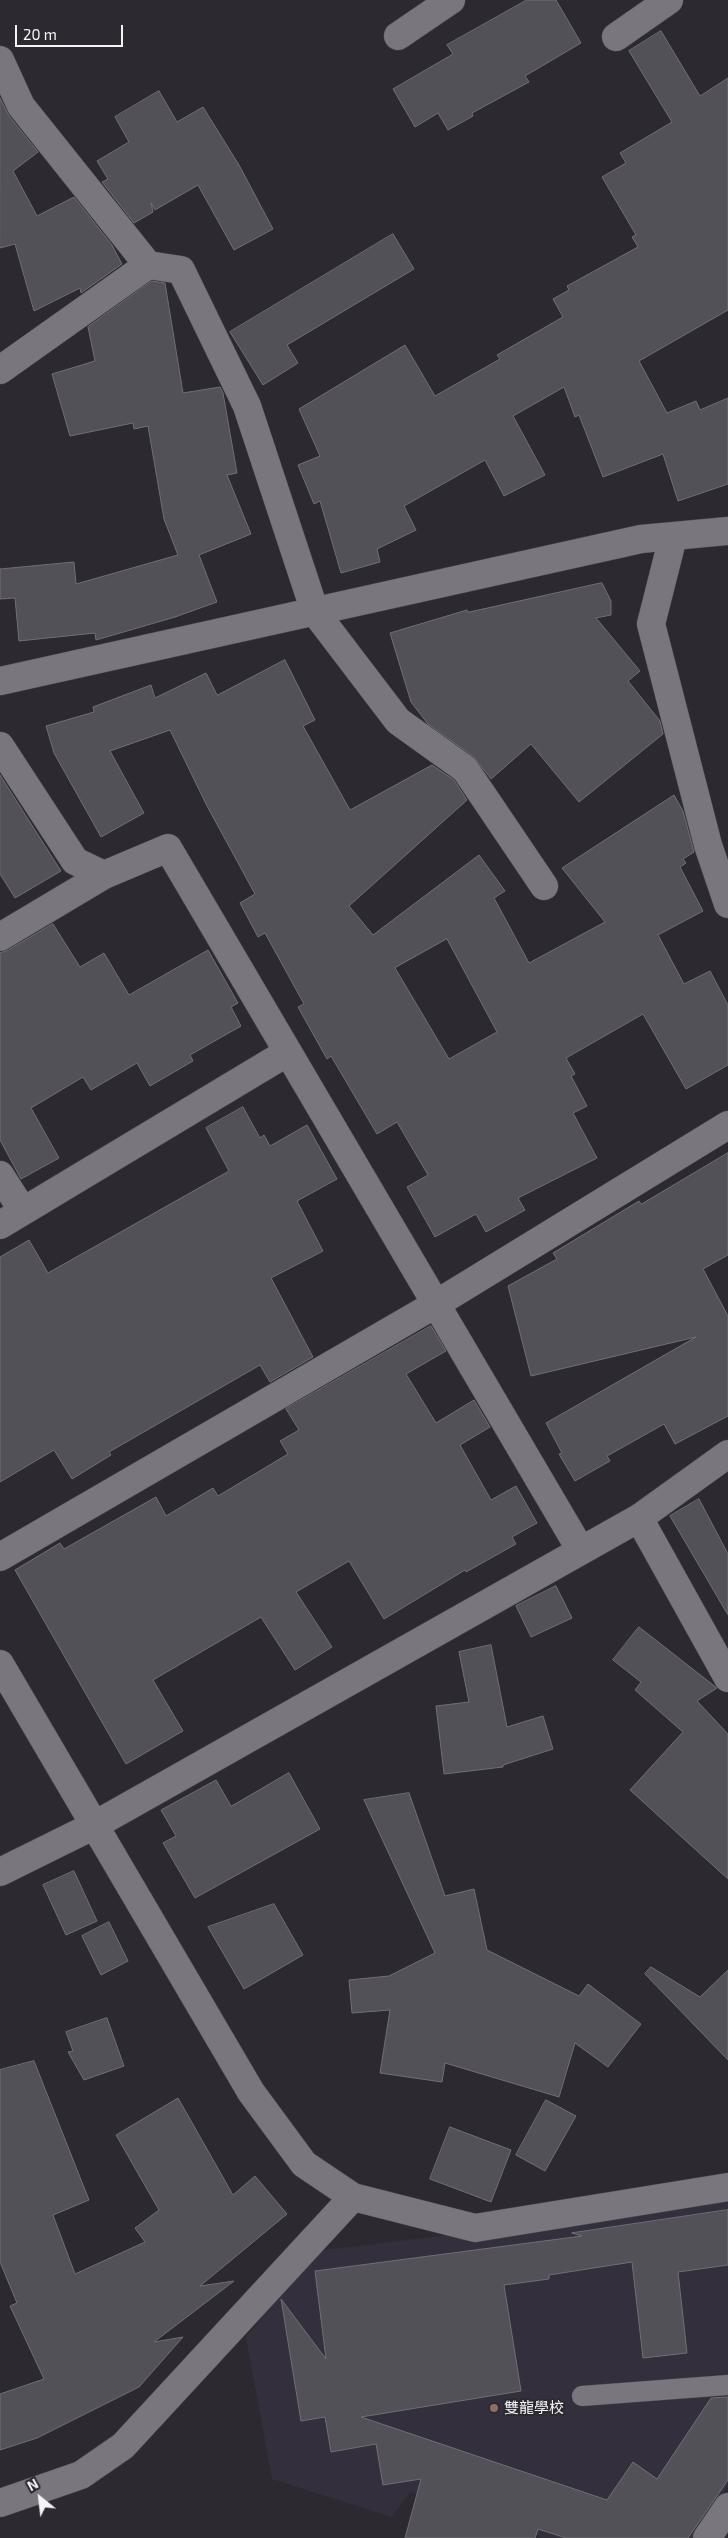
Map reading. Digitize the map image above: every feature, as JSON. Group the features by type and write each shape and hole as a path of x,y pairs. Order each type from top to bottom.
{"street":[{"path":"398,36 451,0"},
{"path":"616,37 669,0"},
{"path":"0,60 21,106 148,265 182,270 247,406 315,612 398,722 465,768 544,886"},
{"path":"0,370 148,265"},
{"path":"0,681 641,539 728,531"},
{"path":"673,536 651,624 708,845 728,904"},
{"path":"0,746 75,861 104,875"},
{"path":"0,937 104,875 168,848 580,1549"},
{"path":"0,1225 288,1052"},
{"path":"0,1557 436,1304 728,1125"},
{"path":"0,1175 23,1211"},
{"path":"0,1872 93,1826 580,1549 639,1518 728,1454"},
{"path":"639,1518 728,1678"},
{"path":"0,1664 93,1826 251,2092 304,2164 353,2196 475,2228 728,2187"},
{"path":"0,2503 81,2475 123,2446 353,2196"},
{"path":"707,2538 728,2507"}],"lane":[{"path":"582,2396 728,2385"}],"shaded area":[{"name":"雙龍學校","path":"728,2201 728,2486 692,2538 541,2538 410,2492 392,2517 272,2479 246,2337 317,2251"}],"building":[{"path":"527,0 556,0 581,43 525,76 529,82 472,113 473,116 448,130 438,113 415,127 393,89 453,54 447,45"},
{"path":"661,31 700,96 728,78 728,310 639,361 667,413 696,401 700,410 728,398 728,484 678,501 663,454 603,477 579,415 575,417 564,387 513,416 545,475 504,496 485,460 404,506 416,530 377,549 380,562 341,573 320,501 314,504 298,465 320,456 299,409 405,345 435,396 500,359 497,355 563,317 553,299 569,290 567,286 638,247 632,237 636,235 602,177 626,163 620,153 672,122 629,51"},
{"path":"159,91 177,122 203,107 239,165 273,229 234,250 198,185 155,210 151,203 153,212 134,223 102,182 108,179 97,161 129,142 115,117"},
{"path":"0,98 9,116 38,152 13,171 37,216 74,197 112,245 122,264 81,293 80,288 34,311 15,244 0,248"},
{"path":"393,234 414,269 287,345 298,363 263,385 230,332"},
{"path":"152,281 165,283 183,393 220,387 223,393 237,473 227,475 251,534 199,555 217,602 175,617 96,640 95,633 19,641 15,598 0,599 0,569 74,562 76,584 178,555 164,519 148,426 134,429 133,423 70,436 52,374 95,361 88,327"},
{"path":"602,583 611,601 611,615 596,618 640,671 628,681 660,721 663,734 579,802 531,744 491,779 474,757 428,724 411,702 390,633 467,610 468,612"},
{"path":"285,660 315,720 303,726 350,810 432,765 454,780 467,800 349,906 373,935 479,855 505,891 494,898 529,963 605,922 562,868 674,795 683,811 694,852 683,859 686,863 680,867 703,911 658,935 684,984 710,971 728,1005 728,1065 686,1089 643,1014 566,1058 575,1074 571,1076 587,1106 573,1113 597,1158 518,1198 525,1210 486,1232 476,1214 435,1237 407,1187 428,1175 397,1122 377,1134 331,1056 327,1059 298,1007 304,1004 265,933 258,937 240,903 255,894 207,806 170,730 110,751 144,813 101,837 54,753 46,726 94,712 93,707 151,685 155,698 206,673 217,695","holes":["447,939 497,1032 449,1059 395,968"]},
{"path":"0,775 61,871 15,898 0,874"},
{"path":"53,924 80,967 104,953 129,995 208,950 238,1003 231,1007 241,1026 190,1055 193,1061 150,1086 137,1063 91,1090 83,1077 31,1108 59,1158 21,1179 0,1140 0,953"},
{"path":"243,1107 260,1138 264,1135 270,1146 307,1125 337,1179 297,1201 323,1251 271,1278 313,1357 270,1382 260,1365 109,1452 111,1455 72,1479 54,1450 0,1482 0,1257 29,1240 48,1273 229,1171 206,1128"},
{"path":"728,1153 728,1255 703,1269 728,1316 728,1416 675,1444 664,1424 607,1456 610,1461 575,1481 559,1454 562,1453 546,1423 696,1337 531,1376 508,1286 557,1259 553,1253 639,1201 641,1204"},
{"path":"431,1326 446,1351 406,1374 436,1423 474,1400 490,1427 460,1445 491,1500 516,1486 537,1523 512,1537 516,1544 466,1572 465,1570 384,1619 349,1561 296,1592 332,1647 295,1670 261,1617 153,1680 183,1731 126,1764 15,1570 60,1543 64,1549 156,1497 166,1516 213,1488 218,1496 288,1454 280,1441 299,1430 286,1409"},
{"path":"699,1499 728,1554 728,1615 670,1516"},
{"path":"556,1586 572,1618 531,1637 516,1606"},
{"path":"639,1627 717,1688 697,1701 728,1734 728,1879 630,1790 683,1732 635,1690 641,1682 613,1660"},
{"path":"491,1645 507,1727 543,1716 553,1749 503,1765 503,1767 444,1774 436,1706 469,1702 459,1652"},
{"path":"289,1773 320,1829 195,1898 163,1843 176,1836 161,1810 216,1780 231,1806"},
{"path":"409,1793 445,1896 474,1889 487,1950 579,1996 588,1984 641,2024 608,2067 575,2043 559,2097 445,2063 442,2082 380,2073 390,2010 352,2013 349,1980 389,1976 435,1953 364,1800"},
{"path":"74,1871 97,1921 66,1935 43,1885"},
{"path":"274,1904 303,1955 244,1989 208,1927"},
{"path":"109,1922 128,1961 101,1975 82,1936"},
{"path":"651,1967 700,1997 728,1970 728,2060 645,1974"},
{"path":"107,2018 124,2066 84,2080 68,2052 73,2051 66,2032"},
{"path":"34,2061 89,2200 53,2215 75,2274 145,2242 135,2228 159,2210 116,2135 178,2098 233,2195 255,2176 287,2214 200,2286 234,2281 154,2342 183,2337 139,2387 37,2438 0,2450 0,2394 44,2379 10,2306 17,2303 0,2262 0,2070"},
{"path":"546,2100 576,2116 545,2171 516,2155"},
{"path":"450,2127 511,2150 491,2202 430,2179"},
{"path":"728,2210 728,2265 678,2272 687,2353 643,2358 632,2262 549,2275 549,2279 504,2285 521,2391 361,2417 607,2500 633,2462 657,2479 711,2398 728,2397 728,2480 688,2538 566,2538 538,2529 535,2538 405,2538 421,2479 383,2485 376,2444 331,2452 325,2417 301,2421 281,2299 326,2359 315,2271 582,2236 572,2233"}],"place":[{"name":"雙龍學校","path":"494,2408"}]}
